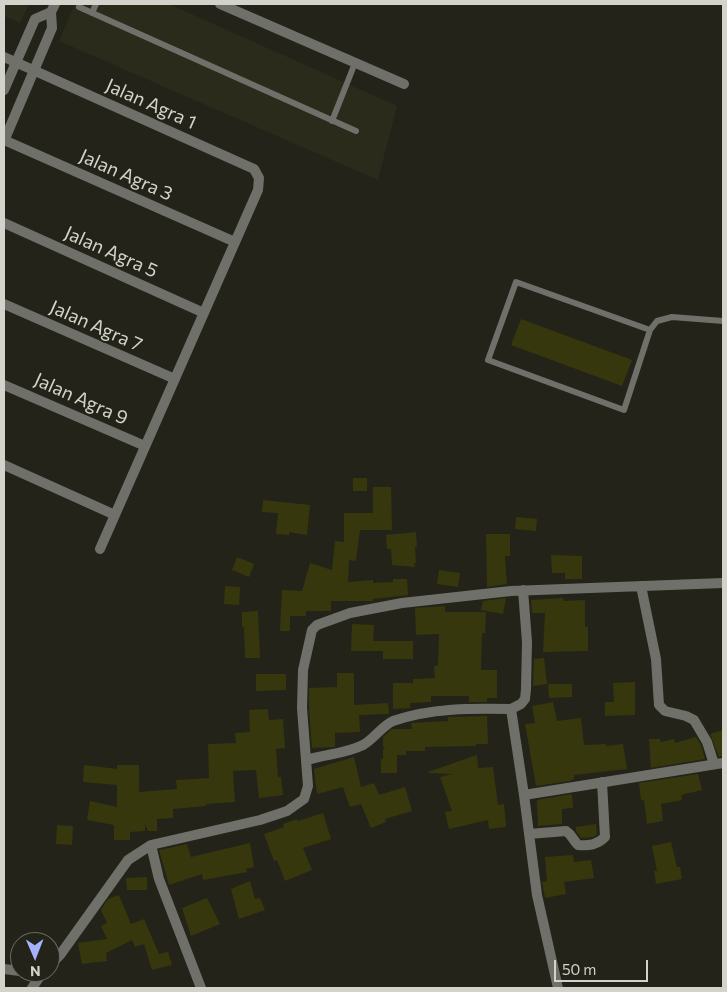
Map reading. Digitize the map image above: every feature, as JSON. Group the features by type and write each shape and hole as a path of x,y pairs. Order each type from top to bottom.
{"street":[{"path":"220,4 404,84"},
{"path":"4,90 35,19 53,8"},
{"path":"4,140 52,28 53,8"},
{"name":"Jalan Agra 1","path":"4,57 254,170 259,178 258,190 235,242"},
{"name":"Jalan Agra 3","path":"4,140 235,242"},
{"name":"Jalan Agra 5","path":"4,223 204,313"},
{"path":"100,549 235,242"},
{"name":"Jalan Agra 7","path":"4,304 175,379"},
{"name":"Jalan Agra 9","path":"4,384 145,446"},
{"path":"4,466 115,515"},
{"path":"60,955 122,866 151,845 260,820 287,811 304,799 308,786 303,727 303,670 312,630 317,625 350,613 402,603 523,590 723,583"},
{"path":"524,795 719,763 694,720 686,716 665,712 659,705 656,659 641,586"},
{"path":"307,760 324,754 351,750 365,744 390,722 412,716 473,708 511,709 521,704 525,699 526,689 527,642 523,590"},
{"path":"511,709 537,895 558,988"},
{"path":"529,834 566,831 578,845 587,846 599,843 605,837 602,782"},
{"path":"151,845 159,879 200,988"}],"lane":[{"path":"92,13 96,4"},
{"path":"79,6 356,132"},
{"path":"332,120 356,63"},
{"path":"650,330 516,282 488,360 624,410 650,330 657,321 672,317 723,320"}],"shaded area":[{"path":"4,4 29,4 20,23 4,16"},
{"path":"75,4 169,4 397,106 378,180 59,41"}],"building":[{"path":"521,319 632,360 622,386 511,345"},
{"path":"353,478 367,478 367,491 353,491"},
{"path":"373,487 391,487 392,530 360,530 356,561 349,560 348,582 373,580 373,583 393,582 393,579 407,579 408,595 373,599 373,601 331,601 331,611 306,611 306,616 290,616 290,631 280,631 282,590 302,591 310,563 332,570 335,541 344,542 344,513 373,513"},
{"path":"263,500 310,505 307,535 289,532 289,535 276,534 278,513 262,512"},
{"path":"516,517 537,519 536,531 515,529"},
{"path":"416,532 415,567 392,565 391,549 387,549 386,535"},
{"path":"486,534 510,534 510,556 505,556 507,584 487,587"},
{"path":"551,555 582,556 582,579 565,579 565,573 552,573"},
{"path":"237,557 254,564 249,577 232,570"},
{"path":"439,570 460,573 458,587 437,584"},
{"path":"225,586 240,587 239,605 224,604"},
{"path":"506,598 503,614 481,610 483,601"},
{"path":"563,598 564,601 585,600 585,627 588,627 588,651 543,652 545,613 532,613 531,600"},
{"path":"445,606 445,612 486,612 485,633 482,633 481,670 497,670 497,698 487,698 487,702 469,702 469,696 431,696 431,702 410,703 410,708 393,709 393,683 413,683 413,679 435,678 434,666 438,666 439,634 416,635 415,608"},
{"path":"258,611 260,658 245,658 242,612"},
{"path":"352,624 374,625 373,641 413,641 413,659 383,659 383,651 351,651"},
{"path":"544,658 547,684 533,686 534,659"},
{"path":"337,673 354,673 354,705 388,703 389,714 359,715 360,732 335,733 335,747 312,748 309,688 337,687"},
{"path":"256,674 286,674 286,690 256,691"},
{"path":"635,682 635,715 605,716 605,702 614,702 613,683"},
{"path":"548,684 572,684 572,697 549,698"},
{"path":"553,702 557,721 581,718 584,745 606,744 606,746 623,744 627,769 574,775 574,779 570,781 536,786 525,724 535,723 532,706"},
{"path":"268,709 269,720 283,719 285,748 276,749 278,777 281,777 283,795 259,798 256,770 233,771 235,802 173,809 173,818 157,819 157,831 148,831 145,824 145,831 130,832 130,840 114,840 114,825 87,820 90,801 117,807 117,785 83,782 84,765 117,769 117,765 139,765 139,792 177,789 176,780 209,778 208,744 236,743 235,733 250,732 249,710"},
{"path":"487,716 488,744 425,747 425,751 406,751 406,755 397,755 397,773 381,773 381,759 383,759 383,749 385,748 383,746 383,737 392,729 412,729 411,723 448,721 448,717"},
{"path":"723,730 723,756 719,757 710,734"},
{"path":"696,737 701,745 705,759 651,768 649,739 660,739 661,742 674,739 675,743"},
{"path":"477,755 478,768 493,767 498,805 504,804 506,827 489,829 488,820 449,829 445,812 452,811 440,777 453,774 428,772"},
{"path":"354,757 361,787 374,783 379,795 405,787 412,811 385,819 386,822 371,828 361,804 350,807 343,787 317,794 314,769"},
{"path":"698,774 702,790 681,795 682,800 661,804 663,821 647,824 644,800 641,800 639,783"},
{"path":"572,794 573,808 562,809 562,824 538,826 537,800"},
{"path":"323,813 331,839 303,848 312,870 285,881 277,860 274,861 264,834 284,827 283,824 297,819 298,821"},
{"path":"596,824 597,835 593,837 581,838 576,831 576,827"},
{"path":"57,825 73,826 72,845 56,844"},
{"path":"671,842 677,867 680,867 682,879 656,884 654,871 657,871 652,846"},
{"path":"250,843 254,867 246,869 247,872 203,880 202,874 169,885 159,850 187,844 191,857"},
{"path":"573,855 574,862 591,860 594,878 564,882 566,894 545,898 542,882 547,881 545,857"},
{"path":"147,877 147,890 127,890 126,878"},
{"path":"250,881 255,899 260,898 265,910 239,919 231,889"},
{"path":"119,895 131,924 144,919 159,954 168,952 172,965 152,970 144,944 135,947 132,940 106,953 107,961 82,964 78,943 107,939 101,926 107,923 101,910 108,899"},
{"path":"207,898 220,924 191,936 182,908"}]}
